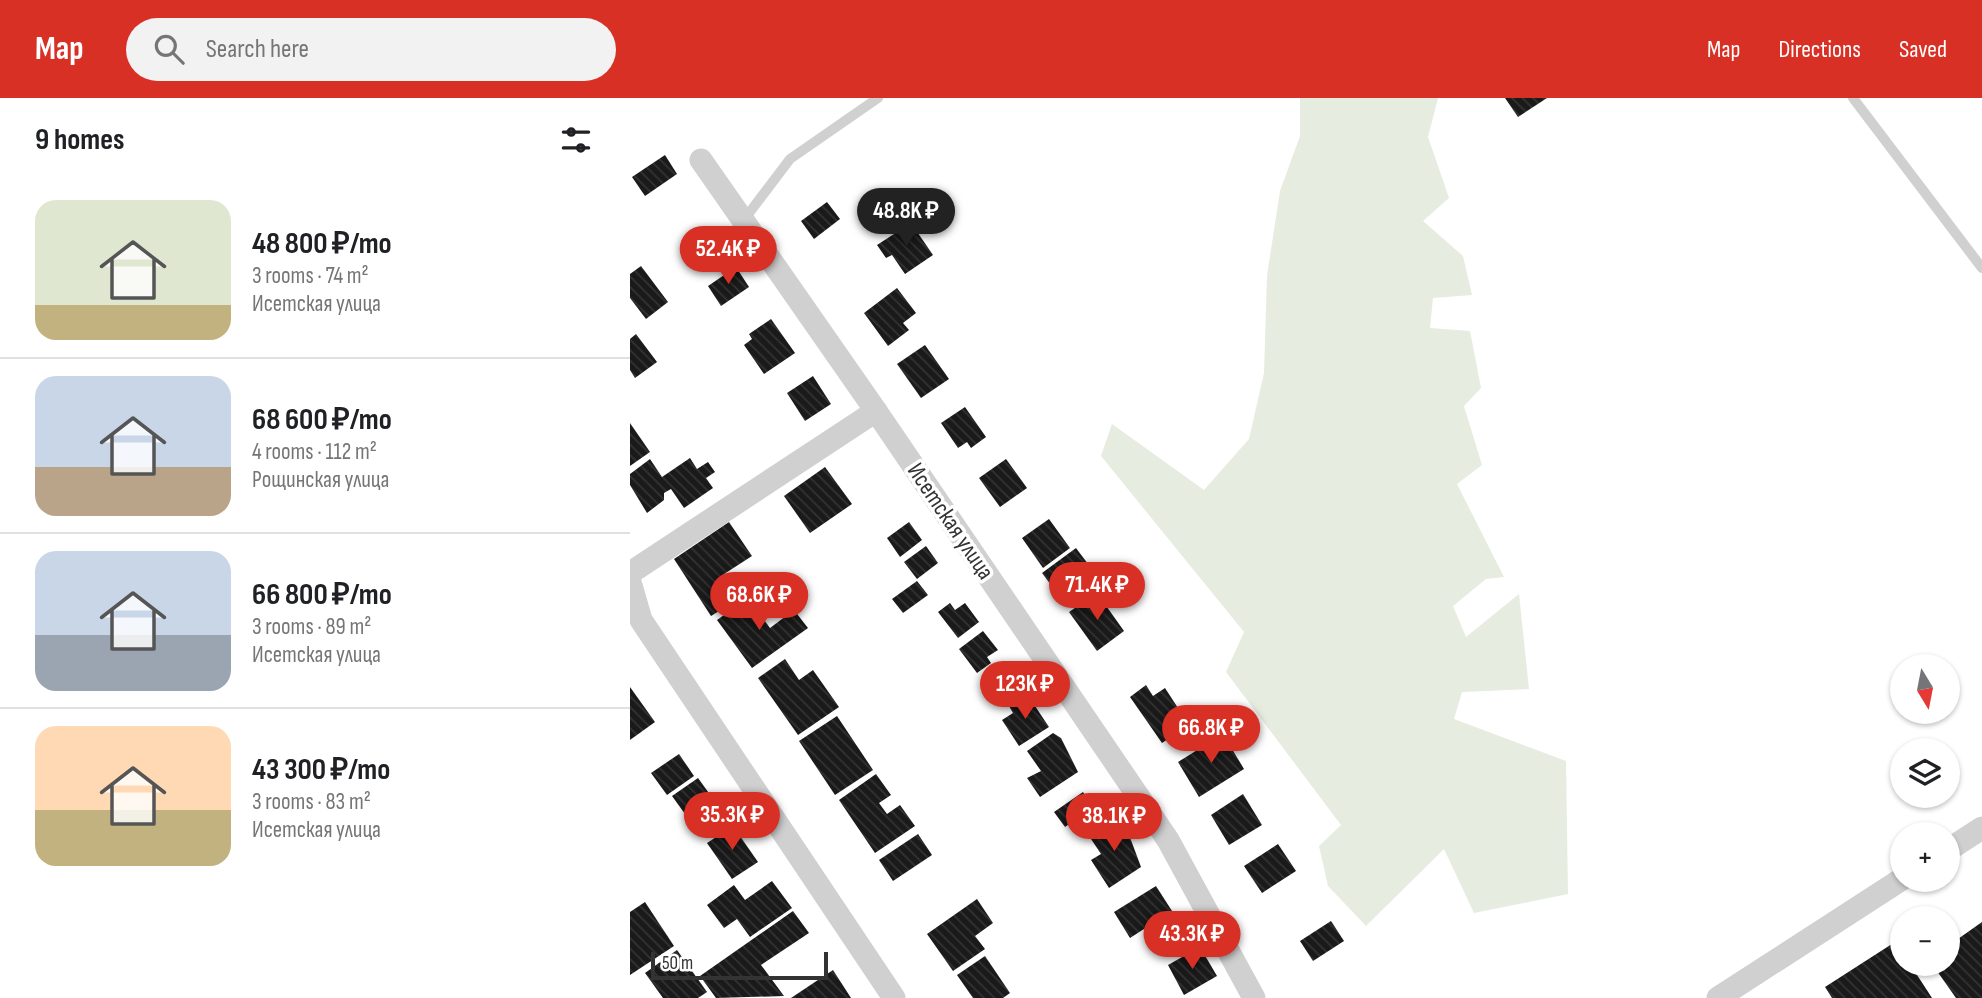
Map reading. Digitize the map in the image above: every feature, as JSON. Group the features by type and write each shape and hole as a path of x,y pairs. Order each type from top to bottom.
{"street":[{"name":"Исетская улица","path":"701,160 876,411 1168,840 1254,998"},
{"path":"630,573 876,411"},
{"path":"630,582 635,625 894,998"},
{"path":"1960,842 1982,828"},
{"path":"1718,998 1890,887"}],"lane":[{"path":"743,221 790,159 878,98"},
{"path":"1853,98 1982,268"}],"shaded area":[{"path":"1300,98 1438,98 1428,137 1449,198 1423,221 1463,256 1472,295 1433,298 1430,328 1470,331 1481,388 1464,406 1482,465 1457,484 1504,577 1486,579 1453,606 1466,637 1519,594 1529,689 1462,692 1454,719 1566,761 1568,894 1474,913 1444,849 1366,926 1328,886 1319,846 1341,825 1226,672 1244,632 1101,456 1112,424 1204,490 1249,439 1264,373 1267,276 1280,191 1300,136"}],"building":[{"path":"1505,98 1547,98 1518,117"},
{"path":"665,155 677,174 645,196 632,177"},
{"path":"827,202 840,219 814,239 801,221"},
{"path":"911,223 933,255 905,274 892,255 886,258 877,245"},
{"path":"641,266 668,302 646,319 630,298 630,274"},
{"path":"736,267 749,287 721,306 708,286"},
{"path":"897,288 916,313 903,323 909,330 888,346 864,313"},
{"path":"771,319 795,353 764,374 744,345 752,339 749,334"},
{"path":"636,334 657,362 635,378 630,370 630,339"},
{"path":"925,345 949,379 921,398 897,364"},
{"path":"813,376 831,404 805,421 787,393"},
{"path":"965,407 986,437 971,448 967,442 958,448 941,423"},
{"path":"630,423 650,452 630,466"},
{"path":"690,458 697,469 708,462 715,472 706,478 713,488 684,508 671,489 664,493 664,500 647,513 630,485 630,474 650,459 662,477"},
{"path":"1006,459 1027,488 1000,507 979,478"},
{"path":"825,467 852,504 810,533 784,496"},
{"path":"1049,519 1070,548 1043,568 1022,538"},
{"path":"729,522 752,556 721,576 737,600 711,616 674,559"},
{"path":"909,522 922,540 900,557 887,538"},
{"path":"926,546 938,563 917,579 904,562"},
{"path":"1076,548 1094,572 1060,597 1042,573"},
{"path":"917,581 928,595 903,613 892,599"},
{"path":"1097,593 1124,631 1097,651 1069,612"},
{"path":"748,598 770,628 794,610 808,628 752,668 717,620"},
{"path":"950,603 955,610 965,603 979,622 958,638 938,612"},
{"path":"983,631 998,650 987,657 991,663 977,673 959,649"},
{"path":"785,659 799,680 813,670 839,707 798,735 758,678"},
{"path":"1146,685 1153,696 1165,688 1189,725 1162,743 1130,697"},
{"path":"630,687 655,722 630,740"},
{"path":"1027,694 1049,727 1019,746 1002,720 1013,713 1009,706"},
{"path":"837,716 873,770 835,795 799,741"},
{"path":"1053,733 1061,738 1078,772 1040,797 1027,778 1041,771 1027,751"},
{"path":"1223,734 1244,769 1199,797 1178,762"},
{"path":"679,754 694,776 667,795 651,773"},
{"path":"876,774 891,795 879,803 887,814 900,805 915,826 875,853 839,800"},
{"path":"698,778 724,814 698,832 672,796"},
{"path":"1083,792 1098,813 1083,823 1079,817 1065,827 1054,812"},
{"path":"1243,794 1262,825 1229,845 1211,815"},
{"path":"1114,819 1128,832 1141,867 1109,888 1091,860 1101,854 1089,836"},
{"path":"733,826 758,862 732,879 707,843"},
{"path":"918,834 932,855 893,881 879,860"},
{"path":"1278,844 1296,871 1262,893 1244,866"},
{"path":"772,881 792,908 750,937 737,919 724,928 707,905 734,885 745,900"},
{"path":"1156,886 1172,911 1130,938 1114,912"},
{"path":"977,899 993,923 975,936 985,949 953,971 927,934"},
{"path":"645,902 674,946 630,975 630,912"},
{"path":"793,911 809,933 761,965 784,996 716,998 700,976"},
{"path":"1331,921 1344,941 1313,961 1300,941"},
{"path":"1982,922 1982,998 1956,998 1940,976 1960,976 1960,938"},
{"path":"1890,945 1890,976 1918,976 1932,998 1832,998 1825,987"},
{"path":"1200,947 1217,976 1184,995 1168,965"},
{"path":"677,950 707,992 698,998 663,998 645,973"},
{"path":"985,956 1010,993 1003,998 973,998 957,975"},
{"path":"833,970 851,998 791,998"}]}
